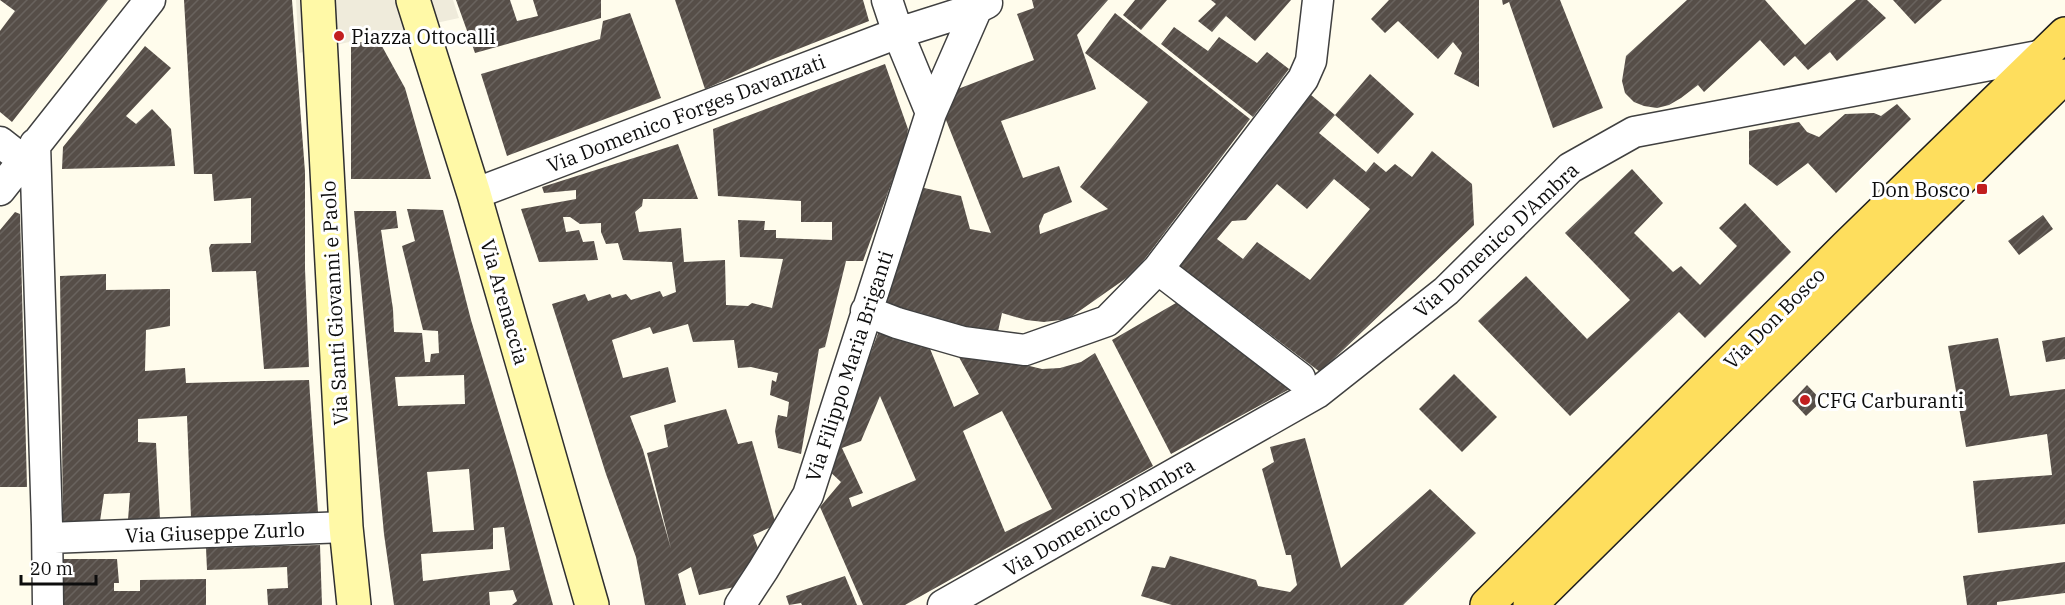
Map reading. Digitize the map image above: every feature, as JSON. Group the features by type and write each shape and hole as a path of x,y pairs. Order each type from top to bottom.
{"main road":[{"name":"Via Santi Giovanni e Paolo","path":"318,0 346,528 354,605"},
{"name":"Via Arenaccia","path":"413,0 474,194 592,605"},
{"name":"Via Don Bosco","path":"1487,605 1846,247 2058,55"},
{"name":"Via Don Bosco","path":"1530,605 1869,270 2058,55"},
{"path":"1846,247 1869,270"}],"street":[{"path":"0,190 150,0"},
{"path":"887,0 931,113"},
{"path":"866,311 897,323 963,342 1025,350 1107,321 1158,269 1303,79 1311,61 1318,0"},
{"name":"Via Filippo Maria Briganti","path":"898,33 985,4"},
{"name":"Via Filippo Maria Briganti","path":"740,605 764,570 808,495 931,113 985,4"},
{"name":"Via Domenico Forges Davanzati","path":"474,194 898,33"},
{"name":"Via Domenico D'Ambra","path":"943,605 1317,393 1446,291 1570,168 1634,132 2058,55"},
{"path":"0,142 29,152"},
{"path":"29,152 48,538 48,605"},
{"path":"1158,269 1300,378"},
{"name":"Via Giuseppe Zurlo","path":"48,538 346,528"}],"shaded area":[{"name":"Piazza Ottocalli","path":"296,0 453,0 459,18 299,53"}],"building":[{"path":"0,0 108,0 12,122 0,112 0,31 15,11"},
{"path":"184,0 292,0 305,172 305,269 309,367 264,369 256,271 212,272 209,248 211,244 251,243 251,198 214,201 212,174 194,174"},
{"path":"456,0 510,0 517,21 538,16 533,0 601,0 601,18 475,53"},
{"path":"675,0 863,0 869,21 705,89"},
{"path":"1032,0 1108,0 1077,35 1096,89 1001,121 1023,178 1059,166 1072,202 1044,214 1039,226 1040,234 1108,209 1080,187 1148,102 1085,53 1115,13 1250,119 1135,272 1068,319 1044,322 1026,320 1002,313 997,336 884,304 915,186 961,196 970,229 991,233 942,110 950,92 1034,60 1017,14 1034,8"},
{"path":"1135,0 1167,0 1141,30 1123,15"},
{"path":"1211,0 1291,0 1255,41 1226,16 1212,32 1198,21 1216,4"},
{"path":"1389,0 1479,0 1479,87 1454,74 1462,53 1453,42 1438,59 1398,21 1385,33 1371,19"},
{"path":"1502,0 1560,0 1603,108 1553,128 1509,2 1503,5"},
{"path":"1687,0 1765,0 1805,45 1856,0 1867,0 1886,18 1837,61 1830,52 1808,70 1795,56 1784,66 1760,40 1704,92 1698,85 1669,105 1657,108 1634,102 1625,93 1622,81 1626,56"},
{"path":"1893,0 1942,0 1915,24"},
{"path":"630,13 661,98 507,156 481,74 600,39 603,21"},
{"path":"1174,27 1208,51 1219,37 1257,63 1267,52 1289,69 1253,117 1161,44"},
{"path":"378,39 405,88 431,179 351,179 351,44"},
{"path":"145,46 171,68 126,116 136,124 152,109 171,129 175,166 62,169 63,147"},
{"path":"885,64 908,129 906,143 863,261 846,261 825,347 819,349 801,454 778,448 775,431 778,415 787,417 789,402 770,395 772,380 776,382 778,373 751,367 738,368 734,340 693,342 688,324 653,334 650,327 612,340 623,378 668,367 676,402 630,416 643,450 671,549 647,453 668,447 664,425 726,409 738,444 752,441 776,525 753,535 761,556 743,585 699,595 691,567 678,574 686,605 645,605 636,557 606,474 552,304 585,294 588,301 610,294 612,298 626,294 631,300 660,291 663,297 676,292 672,262 623,260 618,243 606,244 601,232 601,223 580,224 570,217 563,217 566,232 579,230 583,242 594,241 598,260 539,262 521,209 576,199 576,190 544,193 542,187 678,144 698,199 643,199 642,206 635,212 639,232 681,228 684,262 725,260 726,305 748,306 752,303 772,308 783,259 740,257 738,220 765,221 764,230 776,230 776,238 832,240 832,222 801,222 801,201 718,196 713,129"},
{"path":"1370,74 1414,114 1378,154 1335,115"},
{"path":"1311,95 1335,115 1319,133 1366,172 1374,162 1386,172 1395,164 1412,177 1432,151 1472,184 1474,225 1320,372 1178,265","holes":["1334,179 1370,209 1310,280 1257,242 1243,259 1217,239 1232,221 1246,220 1277,184 1307,209"]},
{"path":"1897,104 1911,119 1836,193 1808,163 1777,186 1749,164 1749,131 1799,122 1807,132 1819,137 1845,114 1874,113 1881,116"},
{"path":"1632,169 1663,203 1634,233 1673,272 1681,266 1700,285 1737,246 1719,228 1745,203 1791,252 1705,338 1679,312 1570,416 1478,321 1526,276 1587,339 1630,300 1565,233"},
{"path":"407,209 443,210 471,320 553,605 512,605 517,601 513,590 489,592 490,605 394,605 384,534 354,211 396,211 398,228 381,230 393,309 394,332 422,333 425,362 430,362 431,354 439,353 438,331 423,330 402,246 415,241","holes":["464,375 465,404 398,406 395,377","469,469 474,530 433,532 427,472","504,527 510,570 423,581 421,554 493,549 493,528"]},
{"path":"15,212 20,214 27,487 0,487 0,230"},
{"path":"2043,215 2053,229 2019,255 2008,241"},
{"path":"106,274 106,290 170,289 170,326 146,330 145,371 185,368 186,383 309,380 318,512 191,518 187,416 138,419 138,442 156,443 160,519 128,520 130,493 104,494 100,521 63,521 60,276"},
{"path":"1188,296 1297,385 1171,454 1112,340"},
{"path":"880,328 926,339 954,407 979,394 954,348 1042,369 1060,368 1081,362 1095,353 1153,466 905,605 863,605 820,507 841,482 827,469","holes":["880,396 916,480 852,507 849,498 863,493 842,448 861,441","1002,411 1052,509 1005,532 963,431"]},
{"path":"2065,337 2065,359 2046,362 2042,341"},
{"path":"1998,338 2010,396 2065,389 2065,524 1978,533 1973,481 2052,475 2047,434 1966,447 1948,346"},
{"path":"1454,374 1497,417 1462,452 1419,409"},
{"path":"1807,385 1822,401 1806,416 1792,401"},
{"path":"1305,438 1341,568 1430,489 1476,533 1403,605 1172,605 1141,596 1152,566 1165,568 1170,556 1256,580 1258,586 1290,592 1297,585 1291,555 1286,555 1262,469 1274,462 1270,447"},
{"path":"320,545 322,605 268,605 267,589 288,588 287,567 207,570 206,548"},
{"path":"62,559 117,559 119,583 114,583 114,591 140,591 140,580 206,579 206,605 62,605"},
{"path":"2065,562 2065,593 1997,602 1997,605 1967,605 1963,576"},
{"path":"845,576 857,605 802,605 801,603 789,605 786,596"}],"place":[{"name":"Piazza Ottocalli","path":"339,36"},
{"name":"Don Bosco","path":"1982,189"},
{"name":"CFG Carburanti","path":"1805,400"}]}
